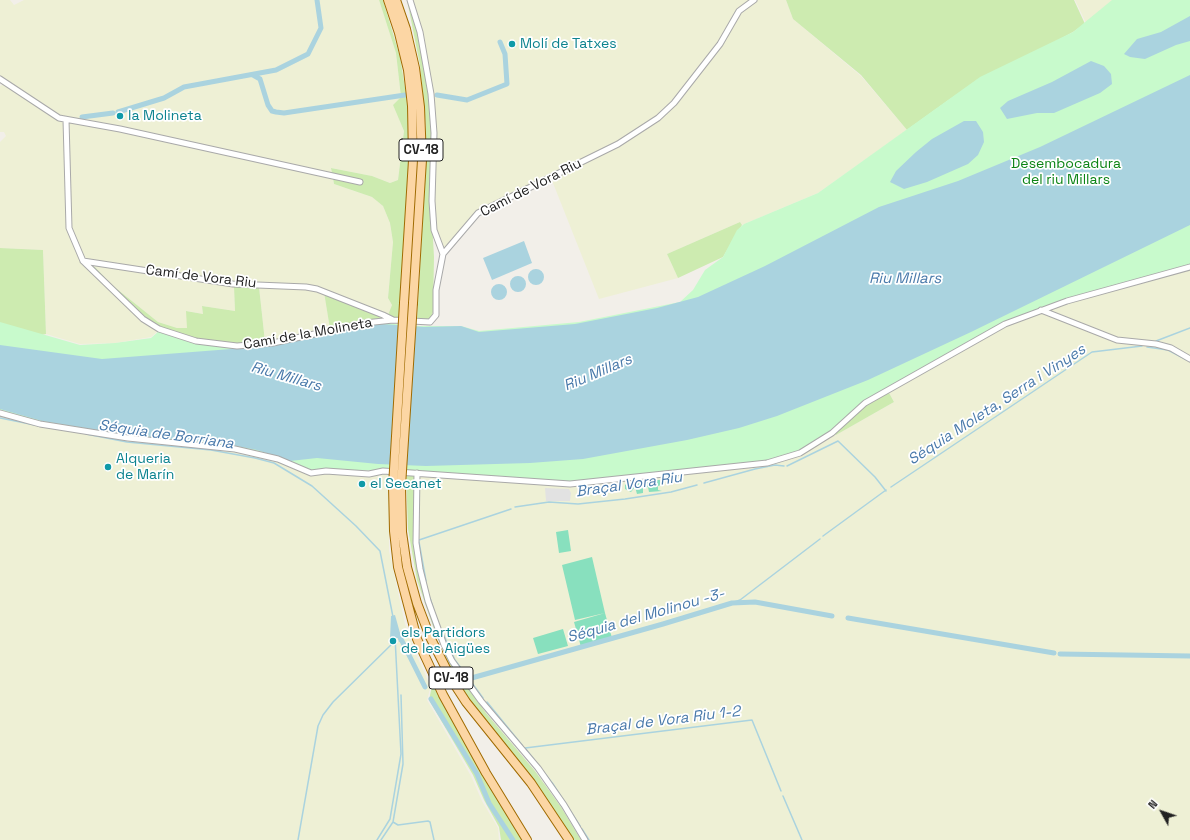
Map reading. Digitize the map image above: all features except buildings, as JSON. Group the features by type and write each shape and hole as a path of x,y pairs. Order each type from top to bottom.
{"main road":[{"name":"CV-18","path":"388,0 404,55 412,106 413,160 409,303"},
{"name":"CV-18","path":"396,0 406,29 415,68 420,107 422,160 409,303 394,531 398,567 417,639 447,701 486,773 527,840"},
{"name":"CV-18","path":"397,486 407,567 417,603 430,637 450,676 466,702 531,784 569,840"}],"street":[{"path":"410,0 420,32 431,94 434,133 432,201 434,230 443,254"},
{"name":"Camí de Vora Riu","path":"82,262 233,284 306,287 383,314 393,320 430,322 436,315 436,290 443,254 478,212 618,144 640,131 668,110 720,44 739,10 754,0"},
{"path":"0,79 54,115 66,120 120,129 360,182"},
{"name":"Camí de la Molineta","path":"66,120 69,228 82,262 143,319 159,329 190,339 238,346 273,343 365,323 393,320"},
{"path":"0,413 40,424 128,438 235,449 278,459 311,473 326,471 369,474 383,471 570,484 767,463 782,460 800,453 832,434 865,403 1005,324 1041,310 1126,284 1190,267"},
{"path":"1041,310 1117,340 1156,344 1171,348 1190,359"},
{"path":"417,473 416,543 420,569 428,601 444,645 452,661 480,699 538,768 586,840"}],"green space":[{"path":"0,0 10,0 14,5 24,0 379,0 396,53 401,97 393,105 404,131 398,180 390,183 372,176 331,168 332,174 59,116 0,77"},
{"path":"379,0 383,0 400,57 409,126 400,320 388,315 392,305 388,298 393,242 390,223 383,206 372,197 334,184 331,168 372,176 390,183 398,180 404,131 393,105 401,97 396,53"},
{"path":"407,0 415,21 430,98 432,135 431,204 434,257 433,312 430,320 417,320 426,161 426,127 420,65"},
{"path":"412,0 751,0 738,10 719,43 668,108 630,137 477,211 445,248 443,247 435,229 432,94 429,68"},
{"path":"755,0 786,0 793,19 861,76 907,130 818,193 742,225 740,222 667,254 678,278 599,299 551,178 631,138 669,110 721,44 740,11"},
{"path":"786,0 1074,0 1085,24 953,97 907,130 861,75 793,19"},
{"path":"1075,0 1113,0 1086,23"},
{"name":"Riu Millars","path":"1112,0 1190,0 1190,265 1068,299 991,329 876,394 864,402 831,432 800,450 779,459 755,463 571,482 410,470 311,471 279,457 232,447 128,435 42,422 0,410 0,322 80,345 115,343 151,338 159,331 192,343 235,348 257,346 361,325 383,323 419,326 461,326 479,331 579,322 680,302 693,290 705,270 723,257 737,230 744,224 818,193 980,77 1073,32"},
{"path":"4,84 57,119 332,177 334,184 372,197 383,206 390,223 393,242 388,298 392,305 388,315 324,291 330,329 265,342 259,287 234,287 235,311 202,306 203,314 187,311 187,328 177,328 158,322 112,285 95,267 88,266 68,228 82,262 142,320 159,330 151,337 115,343 80,344 46,334 43,250 0,248 0,142 6,136 4,132 0,132 0,86"},
{"path":"740,222 742,225 723,257 678,278 667,254"},
{"path":"0,248 43,250 46,334 0,345"},
{"path":"88,266 95,267 112,285 158,322 177,328 187,328 186,311 203,314 202,306 235,311 234,287 259,287 265,342 238,345 196,340 160,328 144,318"},
{"path":"1190,268 1190,358 1171,348 1118,339 1044,310"},
{"path":"324,292 392,320 330,329"},
{"path":"1041,311 1117,341 1170,349 1190,360 1190,840 587,840 566,806 452,660 429,601 417,544 418,474 768,464 783,461 800,454 833,434 836,435 894,402 888,391 976,340"},
{"path":"888,391 894,402 836,435 833,433 866,404"},
{"path":"0,414 127,438 217,447 326,472 389,472 389,551 405,624 429,683 430,689 427,700 471,776 482,801 498,828 499,840 0,840"},
{"path":"406,473 416,474 419,568 443,646 437,638 417,580 408,529"},
{"path":"660,480 661,485 658,486 658,490 662,491 649,492 648,487 643,488 643,493 637,494 635,487 631,492 625,489 625,485 628,482 632,482 635,485 635,482"},
{"path":"568,530 571,551 559,553 556,532"},
{"path":"592,557 605,613 575,620 562,565"},
{"path":"605,613 612,638 581,647 574,622"},
{"path":"563,629 568,646 538,654 533,638"},
{"path":"437,646 442,649 449,662 486,713 535,771 561,807 581,840 573,840 537,786 477,711 457,683"},
{"path":"432,686 434,686 469,751 524,840 501,840 499,827 484,800 473,775 429,700"}],"shaded area":[{"path":"545,488 569,489 571,493 570,501 546,501"}],"water":[{"path":"1190,16 1190,41 1176,45 1145,59 1130,57 1124,54 1137,39 1161,32"},
{"path":"1091,61 1104,66 1111,74 1112,84 1100,93 1054,113 1037,113 1007,119 1000,108 1008,101 1052,82"},
{"name":"Riu Millars","path":"1190,75 1190,225 971,332 868,380 777,416 739,428 687,440 583,459 530,463 426,466 378,464 317,458 290,461 257,450 221,443 128,435 42,421 0,409 0,345 102,359 257,347 303,339 361,326 382,324 424,327 461,326 479,332 575,324 657,308 698,297 765,266 879,207 958,181 1040,147"},
{"path":"964,121 976,121 983,132 984,142 978,155 968,164 927,182 904,189 890,182 896,171 916,152 932,139"},
{"path":"524,241 532,263 492,280 483,258"},
{"path":"533,269 539,269 544,274 542,283 539,285 533,285 528,280 528,274"},
{"path":"515,276 521,276 526,281 524,290 521,292 515,292 510,287 510,281"},
{"path":"496,284 502,284 507,289 505,298 502,300 496,300 491,295 491,289"},
{"path":"395,615 404,641 399,642 398,638 390,639 391,616"}],"waterway":[{"path":"118,112 164,98 184,87 276,70 308,54 321,28 317,0"},
{"path":"437,95 467,100 507,84 505,54 500,42"},
{"path":"253,75 260,79 268,105 272,111 276,112 284,113 405,95"},
{"path":"82,117 113,113"},
{"path":"1156,341 1190,328"},
{"name":"Séquia Moleta, Serra i Vinyes","path":"891,487 1092,352 1142,346"},
{"path":"1147,347 1168,350 1187,360"},
{"name":"Séquia de Borriana","path":"0,418 45,427"},
{"name":"Séquia de Borriana","path":"86,434 127,442 211,450 274,463 312,486 356,526 380,551 393,617"},
{"name":"Braçal Vora Riu","path":"787,466 838,441 875,477 886,491"},
{"name":"Braçal Vora Riu","path":"704,483 755,469 775,465 784,466"},
{"name":"Braçal Vora Riu","path":"515,507 549,502 578,504 625,499 671,492 697,485"},
{"name":"Séquia Moleta, Serra i Vinyes","path":"823,536 886,490"},
{"name":"Braçal Vora Riu","path":"419,540 511,509"},
{"name":"Séquia Moleta, Serra i Vinyes","path":"732,603 740,600 820,539"},
{"name":"Braçal de Vora Riu 1-2","path":"419,542 426,581"},
{"name":"Braçal de Vora Riu 1-2","path":"430,598 435,614"},
{"name":"Séquia del Molinou -3-","path":"468,679 732,603 755,602 832,616"},
{"name":"Séquia del Molinou -3-","path":"848,618 1054,653"},
{"name":"Braçal de Vora Riu 1-2","path":"441,629 455,660 483,698"},
{"path":"399,635 425,687"},
{"path":"377,840 390,819 401,754 395,637"},
{"path":"298,840 318,726 323,715 333,702 396,640"},
{"name":"Séquia del Molinou -3-","path":"1060,654 1190,656"},
{"name":"Séquia del Molinou -3-","path":"457,681 461,680"},
{"path":"381,840 393,822 403,764 401,695"},
{"path":"431,699 477,774 489,803 513,840"},
{"name":"Braçal de Vora Riu 1-2","path":"487,702 522,745"},
{"name":"Braçal de Vora Riu 1-2","path":"525,748 752,720 781,791"},
{"path":"525,748 553,784 580,826"},
{"name":"Braçal de Vora Riu 1-2","path":"783,796 802,840"},
{"path":"393,822 398,825 428,821 430,822 434,840"},
{"path":"582,829 589,840"}],"place":[{"name":"Molí de Tatxes","path":"512,44"},
{"name":"la Molineta","path":"120,116"},
{"name":"Alqueria de Marín","path":"108,467"},
{"name":"el Secanet","path":"362,484"},
{"name":"els Partidors de les Aigües","path":"393,641"}],"park label":[{"name":"Desembocadura del riu Millars","path":"1066,172"}]}
